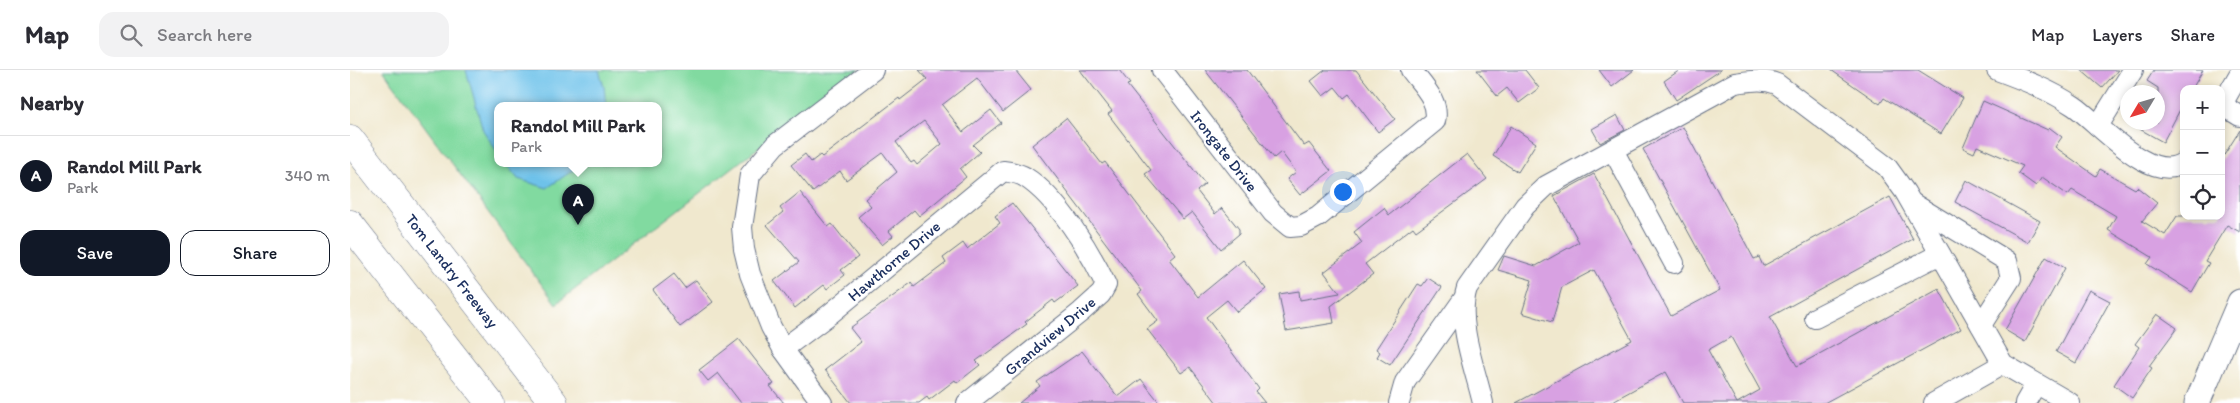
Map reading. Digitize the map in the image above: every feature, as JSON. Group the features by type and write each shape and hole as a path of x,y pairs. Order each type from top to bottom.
{"highway":[{"name":"Tom Landry Freeway","path":"350,140 554,403"},
{"path":"350,224 490,403"}],"main road":[{"path":"2197,403 2240,302"}],"street":[{"path":"822,403 783,349 761,305 750,274 744,249 742,227 750,175 775,145 873,70"},
{"name":"Irongate Drive","path":"1162,70 1273,213 1290,227 1301,226 1318,217 1435,121 1437,111 1435,104 1411,70"},
{"path":"1997,70 2046,90 2075,106 2135,156 2154,166 2180,165"},
{"path":"2098,126 2133,70"},
{"path":"2225,100 2240,73"},
{"path":"1483,403 1462,317 1463,300 1467,288 1532,198 1546,186 1735,83 1769,80 1778,84 1887,167 1912,203 2003,364 2070,403"},
{"path":"2225,108 2240,116"},
{"path":"1613,150 1674,263"},
{"name":"Hawthorne Drive","path":"783,349 830,314 1003,171 1024,176 1040,189 1072,226 1093,257 1106,284"},
{"path":"1912,203 2007,261 2011,278 1980,325"},
{"path":"1815,318 1940,254"},
{"name":"Grandview Drive","path":"967,403 1081,312 1101,294 1106,284"},
{"path":"1399,403 1405,382 1463,300"},
{"path":"1934,403 2003,364"},
{"path":"2025,403 2036,384"}],"green space":[{"path":"383,70 859,70 556,304"}],"water":[{"path":"466,70 599,70 606,102 494,102 494,147 483,130"},
{"path":"508,167 578,167 547,188 518,179"}],"building":[{"path":"919,70 1015,70 1031,90 1003,112 977,78 942,105 963,132 991,110 1001,123 973,145 980,152 960,169 966,177 919,216 914,210 889,231 893,236 882,245 858,217 871,206 865,199 897,172 883,153 846,180 840,171 813,192 791,165 805,154 811,162 820,155 822,157 927,79","holes":["924,121 942,144 917,165 914,161 911,163 896,142"]},
{"path":"1080,70 1119,70 1130,84 1127,85 1205,184 1197,191 1215,214 1222,208 1239,229 1239,234 1221,249 1192,212 1183,219 1145,174 1151,170 1108,114 1112,111"},
{"path":"1205,70 1247,70 1304,146 1309,143 1331,171 1300,195 1287,179 1296,172 1281,152 1274,158"},
{"path":"1325,70 1356,70 1395,119 1378,132 1349,94 1344,98 1335,87 1323,96 1311,81"},
{"path":"1477,70 1525,70 1539,88 1519,103 1507,88 1497,96"},
{"path":"1599,70 1634,70 1612,87"},
{"path":"1680,70 1721,70 1676,100 1664,81"},
{"path":"1831,70 1918,70 1963,98 1941,134 1884,98 1880,104"},
{"path":"2081,70 2118,70 2102,88"},
{"path":"2154,70 2203,70 2194,85 2180,85 2180,110 2163,142 2141,130 2165,130 2165,85 2153,85 2147,81"},
{"path":"1983,101 2048,130 2050,128 2062,137 2055,147 2096,176 2100,169 2135,189 2137,187 2157,203 2142,221 2165,235 2177,216 2180,216 2180,220 2225,220 2225,154 2240,130 2240,232 2227,225 2205,261 2209,263 2192,292 2147,264 2152,257 2108,230 2116,216 2072,190 2068,195 2042,177 2036,186 2018,173 2023,166 1977,146 1974,153 1963,148"},
{"path":"1617,115 1625,130 1600,143 1592,129"},
{"path":"1066,118 1102,164 1105,162 1175,254 1169,259 1198,297 1243,260 1266,289 1237,312 1227,300 1206,317 1259,389 1256,392 1265,403 1217,403 1190,367 1181,373 1147,329 1158,321 1138,294 1142,291 1032,145"},
{"path":"1511,126 1536,143 1518,172 1493,156"},
{"path":"1683,127 1754,259 1759,257 1763,266 1890,197 1913,239 1770,317 1797,366 1939,289 1961,329 1824,403 1737,403 1683,403 1666,372 1609,403 1516,403 1632,340 1594,270 1562,287 1552,322 1522,313 1532,280 1498,270 1504,256 1536,266 1579,242 1554,196 1594,174 1671,316 1720,290 1643,149","holes":["1731,337 1760,390 1737,403 1708,350"]},
{"path":"1467,154 1487,179 1416,231 1413,227 1365,264 1373,274 1331,306 1334,323 1286,331 1279,294 1299,291 1300,300 1340,293 1324,272 1362,243 1354,232 1384,208 1389,215"},
{"path":"1966,180 2040,221 2028,242 1955,202"},
{"path":"800,192 828,227 832,224 858,257 841,270 845,275 827,289 824,285 795,308 774,281 799,262 767,225 783,212 780,208"},
{"path":"1012,203 1078,286 1055,303 1053,300 1025,322 1027,324 976,361 980,365 957,383 955,380 929,400 927,397 919,403 851,403 825,370 861,342 850,328 911,283 914,287 946,263 943,258 963,243 967,249 1000,223 995,216"},
{"path":"2046,257 2065,268 2025,342 2005,330"},
{"path":"674,274 685,288 696,280 713,302 680,327 653,290"},
{"path":"1428,278 1442,287 1390,365 1377,357 1380,352 1376,349 1418,284 1422,286"},
{"path":"2089,290 2110,301 2076,363 2056,352"},
{"path":"2157,314 2177,328 2149,366 2152,368 2132,398 2114,385 2139,347 2135,344"},
{"path":"739,339 774,384 770,386 784,403 741,403 718,373 708,381 699,370"},
{"path":"1082,351 1118,397 1141,379 1160,403 1019,403 1040,386 1037,382"}],"place":[{"name":"Randol Mill Park","path":"578,225"}]}
